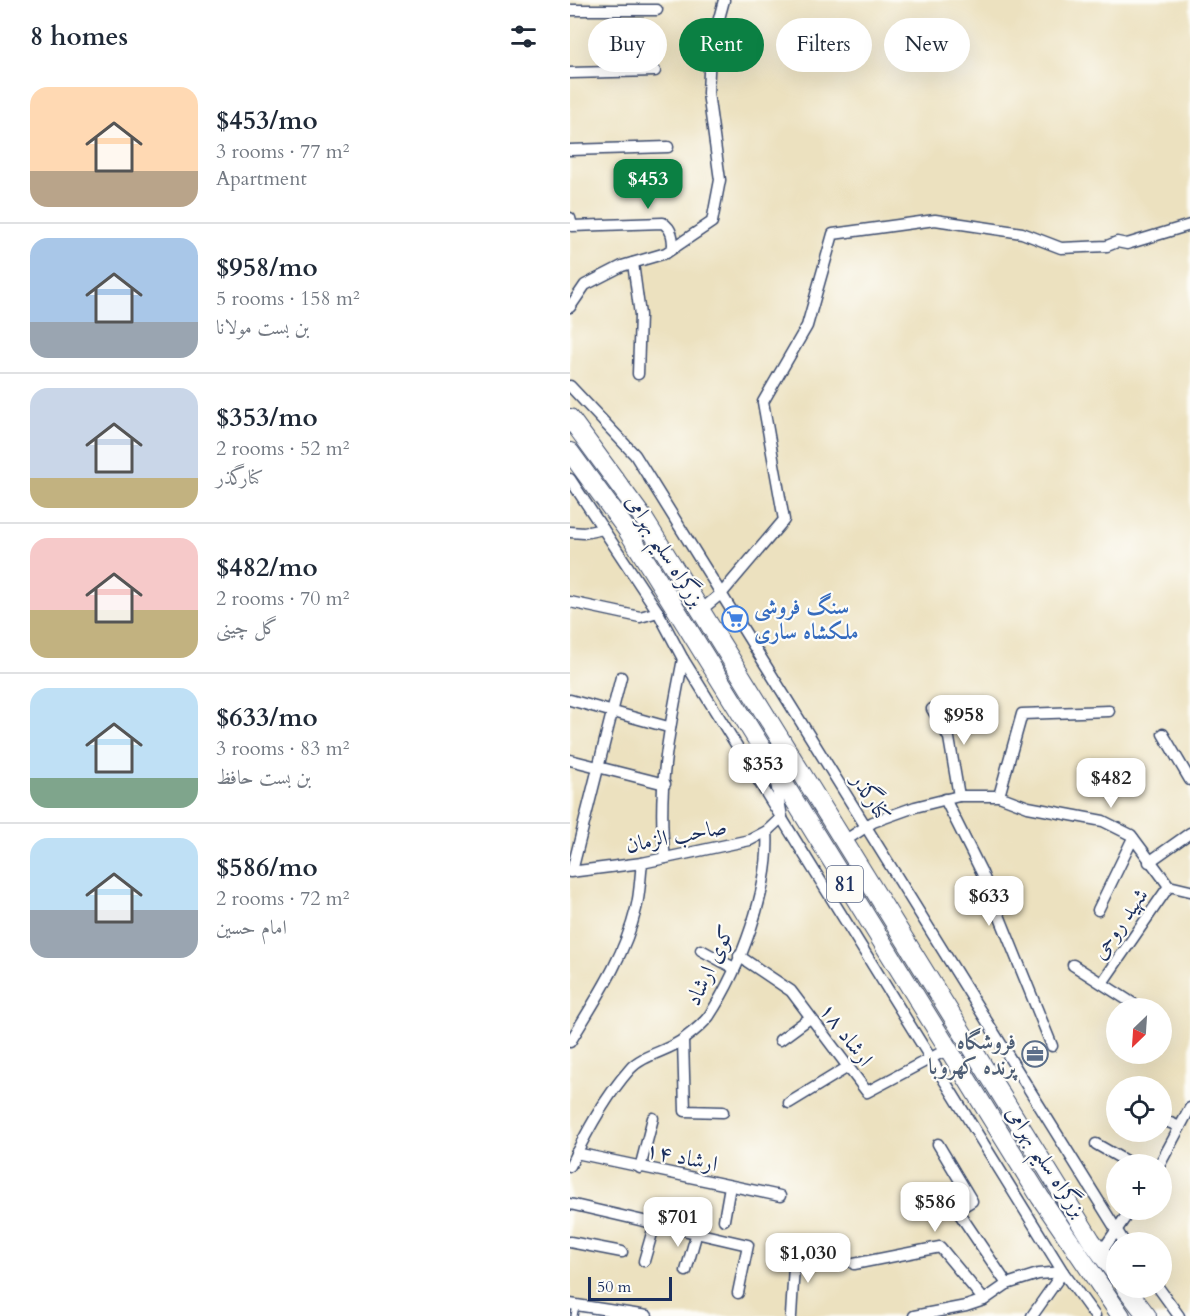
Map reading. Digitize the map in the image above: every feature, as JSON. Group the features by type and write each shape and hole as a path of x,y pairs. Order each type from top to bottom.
{"highway":[{"name":"بزرگراه سلیم بهرامی","path":"570,418 644,519 1106,1262"},
{"name":"بزرگراه سلیم بهرامی","path":"570,452 627,530 1040,1197 1121,1316"},
{"path":"1133,1298 1147,1316"}],"street":[{"path":"570,307 585,285 633,263 666,252 712,222 720,180 708,93 710,52 724,0"},
{"path":"570,10 657,10"},
{"path":"570,73 612,72"},
{"path":"570,150 668,147"},
{"path":"570,218 572,226 663,223 668,226 673,236 673,247"},
{"path":"701,610 722,593 784,520 763,402 807,326 833,234 935,220 1022,232 1061,248 1078,249 1107,246 1118,242 1127,244 1190,225"},
{"path":"633,263 640,315 638,375"},
{"name":"کنارگذر","path":"570,386 635,455 1116,1231"},
{"path":"570,479 658,612 683,659 1021,1205 1063,1272 1095,1316"},
{"path":"570,532 584,533 603,529"},
{"path":"570,602 640,617 658,612"},
{"path":"665,858 661,829 668,727 683,659"},
{"path":"571,872 621,677"},
{"path":"570,700 668,727"},
{"path":"932,709 949,738 959,796"},
{"path":"999,796 1022,714 1109,711"},
{"path":"1163,734 1190,780"},
{"path":"570,760 664,784"},
{"path":"773,767 782,817"},
{"path":"843,842 867,826 915,807 959,796 999,796 1028,807 1103,821 1133,838 1169,886 1190,891"},
{"path":"945,799 982,873 1052,1046"},
{"name":"صاحب الزمان","path":"571,872 665,858 750,840 767,831 782,817"},
{"name":"کوی ارشاد","path":"570,1166 589,1127 631,1067 683,1040 708,1018 739,956 765,874 768,853 767,831"},
{"path":"1149,862 1190,833"},
{"path":"1098,910 1133,838"},
{"path":"570,1042 613,972 626,941 637,908 642,862"},
{"path":"818,876 848,889"},
{"name":"شهید روحی","path":"1102,983 1169,886"},
{"path":"701,950 734,968"},
{"name":"ارشاد ۱۸","path":"739,956 791,991 867,1092 931,1059"},
{"path":"1073,965 1125,998"},
{"path":"780,1040 810,1018"},
{"path":"683,1040 685,1111 723,1112"},
{"path":"931,1059 948,1049"},
{"path":"789,1102 848,1067"},
{"path":"1165,1154 1190,1108"},
{"path":"640,1168 653,1118"},
{"path":"1172,1124 1180,1127"},
{"path":"938,1144 972,1201 957,1210 1007,1284"},
{"path":"1096,1144 1114,1154"},
{"name":"ارشاد ۱۴","path":"576,1153 780,1196"},
{"path":"724,1220 730,1186"},
{"path":"1021,1205 1040,1197"},
{"path":"570,1204 748,1245 738,1293"},
{"path":"1100,1254 1124,1220"},
{"path":"644,1261 655,1223"},
{"path":"686,1271 697,1232"},
{"path":"570,1242 622,1252"},
{"path":"854,1264 940,1247 984,1299"},
{"path":"791,1316 795,1249"},
{"path":"914,1316 966,1306 984,1299 1007,1284 1038,1274 1063,1272"},
{"path":"1032,1316 1063,1272"},
{"path":"1166,1298 1179,1316"},
{"path":"573,1308 647,1316"}],"place":[{"name":"سنگ فروشی ملکشاه ساری","path":"735,619"},
{"name":"فروشگاه پرنده کهروبا","path":"1035,1054"}]}
